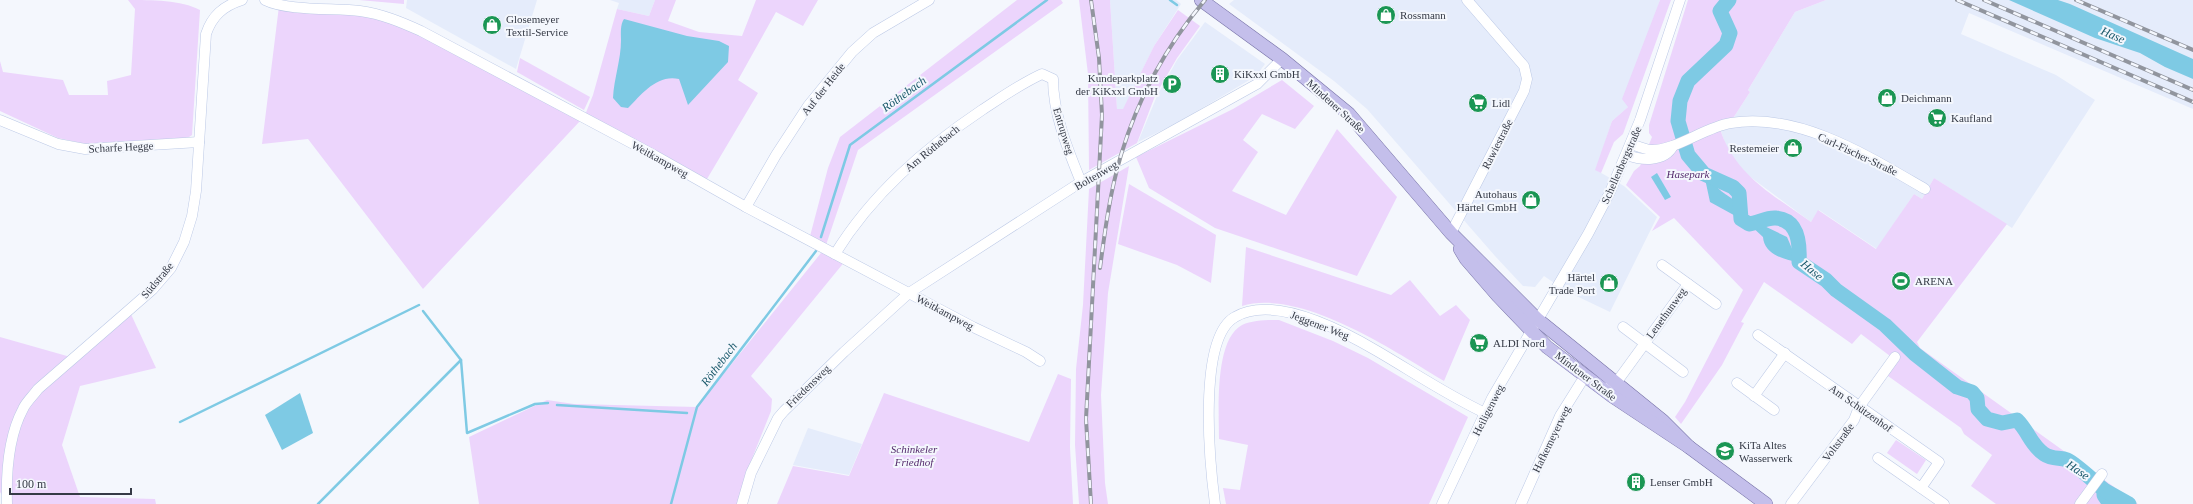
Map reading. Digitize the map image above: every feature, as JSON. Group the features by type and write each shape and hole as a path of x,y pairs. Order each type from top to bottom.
{"main road":[{"name":"Mindener Straße","path":"1201,0 1282,59 1349,114 1451,234 1537,319 1663,421 1689,447"},
{"name":"Mindener Straße","path":"1451,234 1466,259 1530,331 1547,347 1596,384 1661,430 1689,447 1766,504"}],"street":[{"name":"Südstraße","path":"7,504 8,464 13,434 23,409 38,389 153,289 170,268 184,242 192,216 199,142 206,34 210,22 216,14 224,7 242,0"},
{"name":"Weitkampweg","path":"265,0 287,5 361,11 388,17 414,28 654,155 746,207 973,327 1026,352 1040,361"},
{"name":"Auf der Heide","path":"746,207 776,155 808,106 852,52 873,33 929,0"},
{"name":"Rawiestraße","path":"1451,234 1524,91 1527,79 1524,66 1467,0"},
{"name":"Schellenbergstraße","path":"1537,319 1597,217 1631,144 1680,0"},
{"name":"Boltenweg","path":"909,292 1081,182 1257,84 1282,59"},
{"name":"Am Röthebach","path":"835,254 867,208 890,182 927,150 960,124 1022,83 1042,74 1053,79"},
{"name":"Entrupweg","path":"1053,79 1053,95 1069,153 1081,182"},
{"name":"Scharfe Hegge","path":"0,120 58,144 85,149 199,142"},
{"name":"Carl-Fischer-Straße","path":"1631,144 1650,150 1673,146 1693,136 1722,125 1746,121 1763,122 1801,129 1834,141 1887,167 1925,189"},
{"name":"Carl-Fischer-Straße","path":"1626,155 1639,158 1661,157 1669,152 1673,146"},
{"name":"Lenethunweg","path":"1662,265 1716,304"},
{"name":"Lenethunweg","path":"1616,383 1688,284"},
{"name":"Friedensweg","path":"742,504 751,473 778,418 784,410 909,292"},
{"name":"Jeggener Weg","path":"1215,504 1209,402 1214,350 1222,330 1234,317 1247,312 1278,311 1313,320 1376,350 1453,397 1485,413"},
{"name":"Heiligenweg","path":"1442,504 1485,413 1537,319"},
{"name":"Lenethunweg","path":"1623,327 1683,372"},
{"name":"Am Schützenhof","path":"1758,335 1939,462 1921,488"},
{"path":"1754,396 1785,353"},
{"name":"Voltstraße","path":"1791,504 1854,420 1859,407 1895,357"},
{"name":"Hafkemeyerweg","path":"1521,504 1560,416 1585,376"},
{"path":"1596,384 1609,386 1616,383"},
{"path":"1737,384 1774,410"},
{"path":"1878,458 1944,504"},
{"path":"2080,504 2102,474"}],"shaded area":[{"path":"407,0 537,0 516,69 406,8"},
{"path":"610,0 655,0 649,16 617,9 619,3"},
{"path":"1110,0 1176,0 1181,4 1154,46 1123,110 1117,109"},
{"path":"1234,0 1660,0 1628,107 1612,121 1596,170 1624,186 1657,217 1610,312 1566,291 1544,276 1535,287 1523,286 1367,109 1334,81 1229,4"},
{"path":"1826,0 2193,0 2193,109 1969,13 1961,34 2056,75 2095,100 2012,228 1934,178 1922,199 1914,194 1877,249 1819,210 1811,222 1745,173 1728,151 1719,126 1730,123 1750,92 1748,90 1795,12"},
{"path":"1205,22 1265,64 1256,76 1177,123 1138,142 1157,96 1177,60"},
{"path":"808,428 862,444 849,475 793,465"}],"green space":[{"path":"128,0 175,2 200,10 192,135 186,139 86,144 58,138 0,111 0,61 3,72 63,80 69,95 108,95 107,81 131,75 135,9"},
{"path":"359,0 404,0 404,4"},
{"path":"655,0 676,0 668,21 699,32 742,36 756,0 818,0 803,26 776,12 738,80 758,93 707,179 585,115 593,95 617,9 649,16"},
{"path":"1017,0 1061,0 1063,3 858,150 825,248 809,240 828,168 840,137"},
{"path":"1079,0 1110,0 1117,109 1123,109 1154,46 1178,10 1200,26 1177,58 1155,96 1137,143 1089,170 1088,74"},
{"path":"1660,0 1671,0 1623,134 1614,142 1601,173 1595,170 1612,121 1628,107 1622,99"},
{"name":"Hasepark","path":"1688,0 1826,0 1795,12 1748,90 1750,92 1730,123 1719,126 1734,158 1744,171 1756,182 1811,222 1818,210 1876,249 1914,194 1922,199 1934,178 2007,224 1917,342 1920,348 2138,504 1996,504 1971,486 1992,455 1964,434 1961,428 1881,371 1890,356 1861,334 1852,344 1764,282 1741,322 1744,323 1722,365 1681,424 1675,417 1685,402 1743,290 1674,218 1652,231 1660,217 1626,185 1634,171 1640,166 1652,137 1649,133 1649,125"},
{"path":"279,6 388,17 580,121 423,289 308,139 262,144"},
{"path":"520,58 590,97 584,110 517,72"},
{"path":"1282,80 1314,106 1295,129 1262,114 1243,140 1258,152 1232,191 1286,215 1337,129 1397,197 1357,276 1215,228 1149,188 1136,157 1233,109"},
{"path":"1129,166 1108,293 1101,395 1105,483 1108,504 1079,504 1075,445 1076,369 1083,305 1089,189"},
{"path":"1129,184 1216,235 1211,283 1177,265 1118,244"},
{"path":"1246,247 1391,295 1410,280 1440,316 1456,305 1470,320 1444,381 1374,339 1319,314 1291,306 1266,303 1242,306"},
{"path":"825,248 846,260 751,376 772,399 771,411 747,471 738,504 479,504 469,437 547,400 574,404 697,407"},
{"path":"129,310 156,368 80,386 62,445 80,497 155,499 156,504 8,504 0,492 0,337 74,358"},
{"path":"1279,320 1333,341 1368,358 1468,417 1429,504 1226,504 1223,488 1240,490 1248,445 1219,439 1219,395 1222,360 1233,333 1242,325 1255,321"},
{"name":"Schinkeler Friedhof","path":"1058,374 1071,379 1070,447 1073,504 777,504 793,466 849,476 884,393 1029,442"},
{"path":"1896,440 1926,460 1917,474 1887,453"}],"water":[{"path":"2009,0 2058,0 2070,4 2193,59 2193,79 2165,67 2140,53 2095,38"},
{"path":"624,19 687,36 719,41 729,46 728,62 688,105 679,79 671,78 664,79 650,86 628,108 621,107 613,98 621,47 621,26"},
{"path":"1657,173 1671,197 1665,200 1651,177"},
{"path":"1704,174 1711,178 1721,191 1736,202 1741,219 1710,202"},
{"path":"1758,223 1787,237 1793,251 1799,256 1799,262 1781,258 1771,252 1764,243 1763,237 1749,224"},
{"path":"300,393 313,433 282,450 265,415"}],"waterway":[{"name":"Röthebach","path":"821,237 850,145 1047,0"},
{"name":"Röthebach","path":"1170,0 1177,5"},
{"name":"Hase","path":"1729,0 1720,11 1730,33 1726,45 1688,81 1680,101 1678,121 1688,155 1704,174 1733,187 1739,193 1741,219 1749,224 1773,218 1784,220 1789,223 1794,228 1798,241 1799,262 1826,280 1836,290 1885,325 1915,354 1957,387 1972,392 1977,398 1978,409 1987,419 2002,423 2017,420 2032,442 2044,454 2050,457 2067,460 2075,465 2104,490 2104,495 2110,504"},
{"name":"Röthebach","path":"671,504 697,407 816,251"},
{"path":"180,422 419,305"},
{"path":"423,311 461,360"},
{"path":"318,504 461,360 467,433 535,404 548,403"},
{"path":"557,405 687,413"},
{"name":"Hase","path":"2104,490 2129,504"}],"railway":[{"path":"1091,0 1099,58 1102,115 1086,419 1091,504"},
{"path":"1100,268 1114,183 1121,155 1136,113 1166,54 1178,35 1205,0"},
{"path":"1957,0 2193,102"},
{"path":"1984,0 2193,90"},
{"path":"2076,0 2193,50"}],"place":[{"name":"Rossmann","path":"1386,15"},
{"name":"Glosemeyer Textil-Service","path":"492,25"},
{"name":"KiKxxl GmbH","path":"1220,74"},
{"name":"Kundeparkplatz der KiKxxl GmbH","path":"1172,84"},
{"name":"Deichmann","path":"1887,98"},
{"name":"Lidl","path":"1478,103"},
{"name":"Kaufland","path":"1937,118"},
{"name":"Restemeier","path":"1793,148"},
{"name":"Autohaus Härtel GmbH","path":"1531,200"},
{"name":"ARENA","path":"1901,281"},
{"name":"Härtel Trade Port","path":"1609,283"},
{"name":"ALDI Nord","path":"1479,343"},
{"name":"KiTa Altes Wasserwerk","path":"1725,451"},
{"name":"Lenser GmbH","path":"1636,482"}]}
